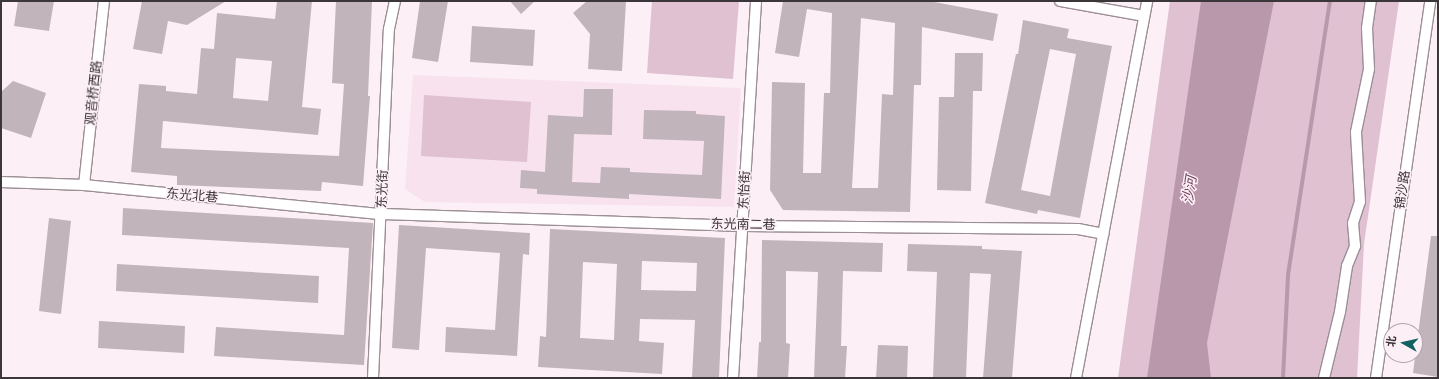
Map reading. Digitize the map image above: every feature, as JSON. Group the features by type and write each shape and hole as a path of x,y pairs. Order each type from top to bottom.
{"street":[{"name":"观音桥西路","path":"84,185 104,1"},
{"name":"东光街","path":"373,378 382,214 389,29 395,1"},
{"name":"东怡街","path":"733,378 756,1"},
{"path":"1060,1 1144,16"},
{"path":"1076,378 1147,1"},
{"path":"1324,378 1340,312 1346,266 1355,246 1353,223 1360,202 1356,132 1369,69 1367,28 1371,1"},
{"name":"锦沙路","path":"1376,378 1430,1"},
{"name":"东光北巷","path":"1,182 84,185 382,214"},
{"name":"东光南二巷","path":"382,214 743,226 1078,230 1104,234"}],"shaded area":[{"path":"652,1 739,1 733,79 647,73"},
{"path":"1170,1 1399,1 1364,244 1357,378 1118,378"},
{"path":"413,75 741,88 734,207 425,202 405,189"},
{"path":"424,95 531,102 527,162 421,156"}],"water":[{"name":"沙河","path":"1201,1 1274,1 1207,343 1211,378 1147,378"}],"building":[{"path":"18,1 54,1 49,31 14,26"},
{"path":"142,1 226,1 187,25 168,21 162,54 133,49"},
{"path":"277,1 312,1 302,107 321,109 318,135 163,121 161,148 339,156 344,84 332,83 336,1 372,1 368,96 370,96 363,186 322,182 321,191 177,185 177,176 131,172 139,84 166,86 166,91 197,94 201,48 214,49 217,13 275,19","holes":["236,58 272,61 268,101 233,98"]},
{"path":"420,1 448,1 438,62 412,58"},
{"path":"510,1 535,1 521,14"},
{"path":"587,1 626,1 622,71 588,69 590,34 573,13"},
{"path":"783,1 929,1 998,14 993,41 922,27 921,85 914,85 910,212 783,210 770,190 772,82 805,83 803,173 821,173 824,93 830,93 832,13 807,9 799,57 775,53","holes":["861,18 895,23 893,95 882,94 878,188 852,188"]},
{"path":"1023,20 1069,29 1067,38 1112,46 1080,218 1038,210 1037,214 985,203 1016,54 1018,54","holes":["1050,49 1076,54 1050,196 1021,190"]},
{"path":"472,26 535,30 533,66 470,62"},
{"path":"955,53 983,53 982,91 973,91 971,191 937,190 939,97 954,97"},
{"path":"13,81 46,93 31,138 1,128 1,92"},
{"path":"584,89 613,89 612,135 574,134 572,182 600,183 601,167 630,168 630,172 702,175 704,141 643,139 644,110 696,111 696,114 725,116 721,199 629,194 629,199 537,194 537,189 520,188 521,170 545,172 548,115 583,117"},
{"path":"123,208 373,223 364,365 214,356 216,327 344,335 349,248 122,235"},
{"path":"49,218 71,221 61,314 39,311"},
{"path":"399,225 530,233 529,255 523,254 517,356 445,352 446,327 495,330 500,253 426,248 419,350 392,348"},
{"path":"550,229 725,238 719,378 692,378 695,320 640,319 639,341 664,343 662,374 538,367 540,336 546,337","holes":["642,261 697,263 696,291 641,290","583,262 617,264 614,340 580,338"]},
{"path":"1431,236 1438,236 1438,377 1413,373 1414,363 1423,363 1423,323 1420,323"},
{"path":"762,240 883,243 882,272 843,271 841,346 847,346 845,378 814,378 818,272 786,271 786,343 790,344 788,378 757,378 759,342 761,342"},
{"path":"908,244 982,246 982,249 1022,251 1012,378 983,378 991,274 970,273 966,378 933,378 937,272 907,271"},
{"path":"117,264 319,276 318,303 116,291"},
{"path":"99,321 185,326 184,353 98,348"},
{"path":"878,345 908,346 907,378 876,378"}],"waterway":[{"path":"1283,378 1288,275 1330,1"}]}
